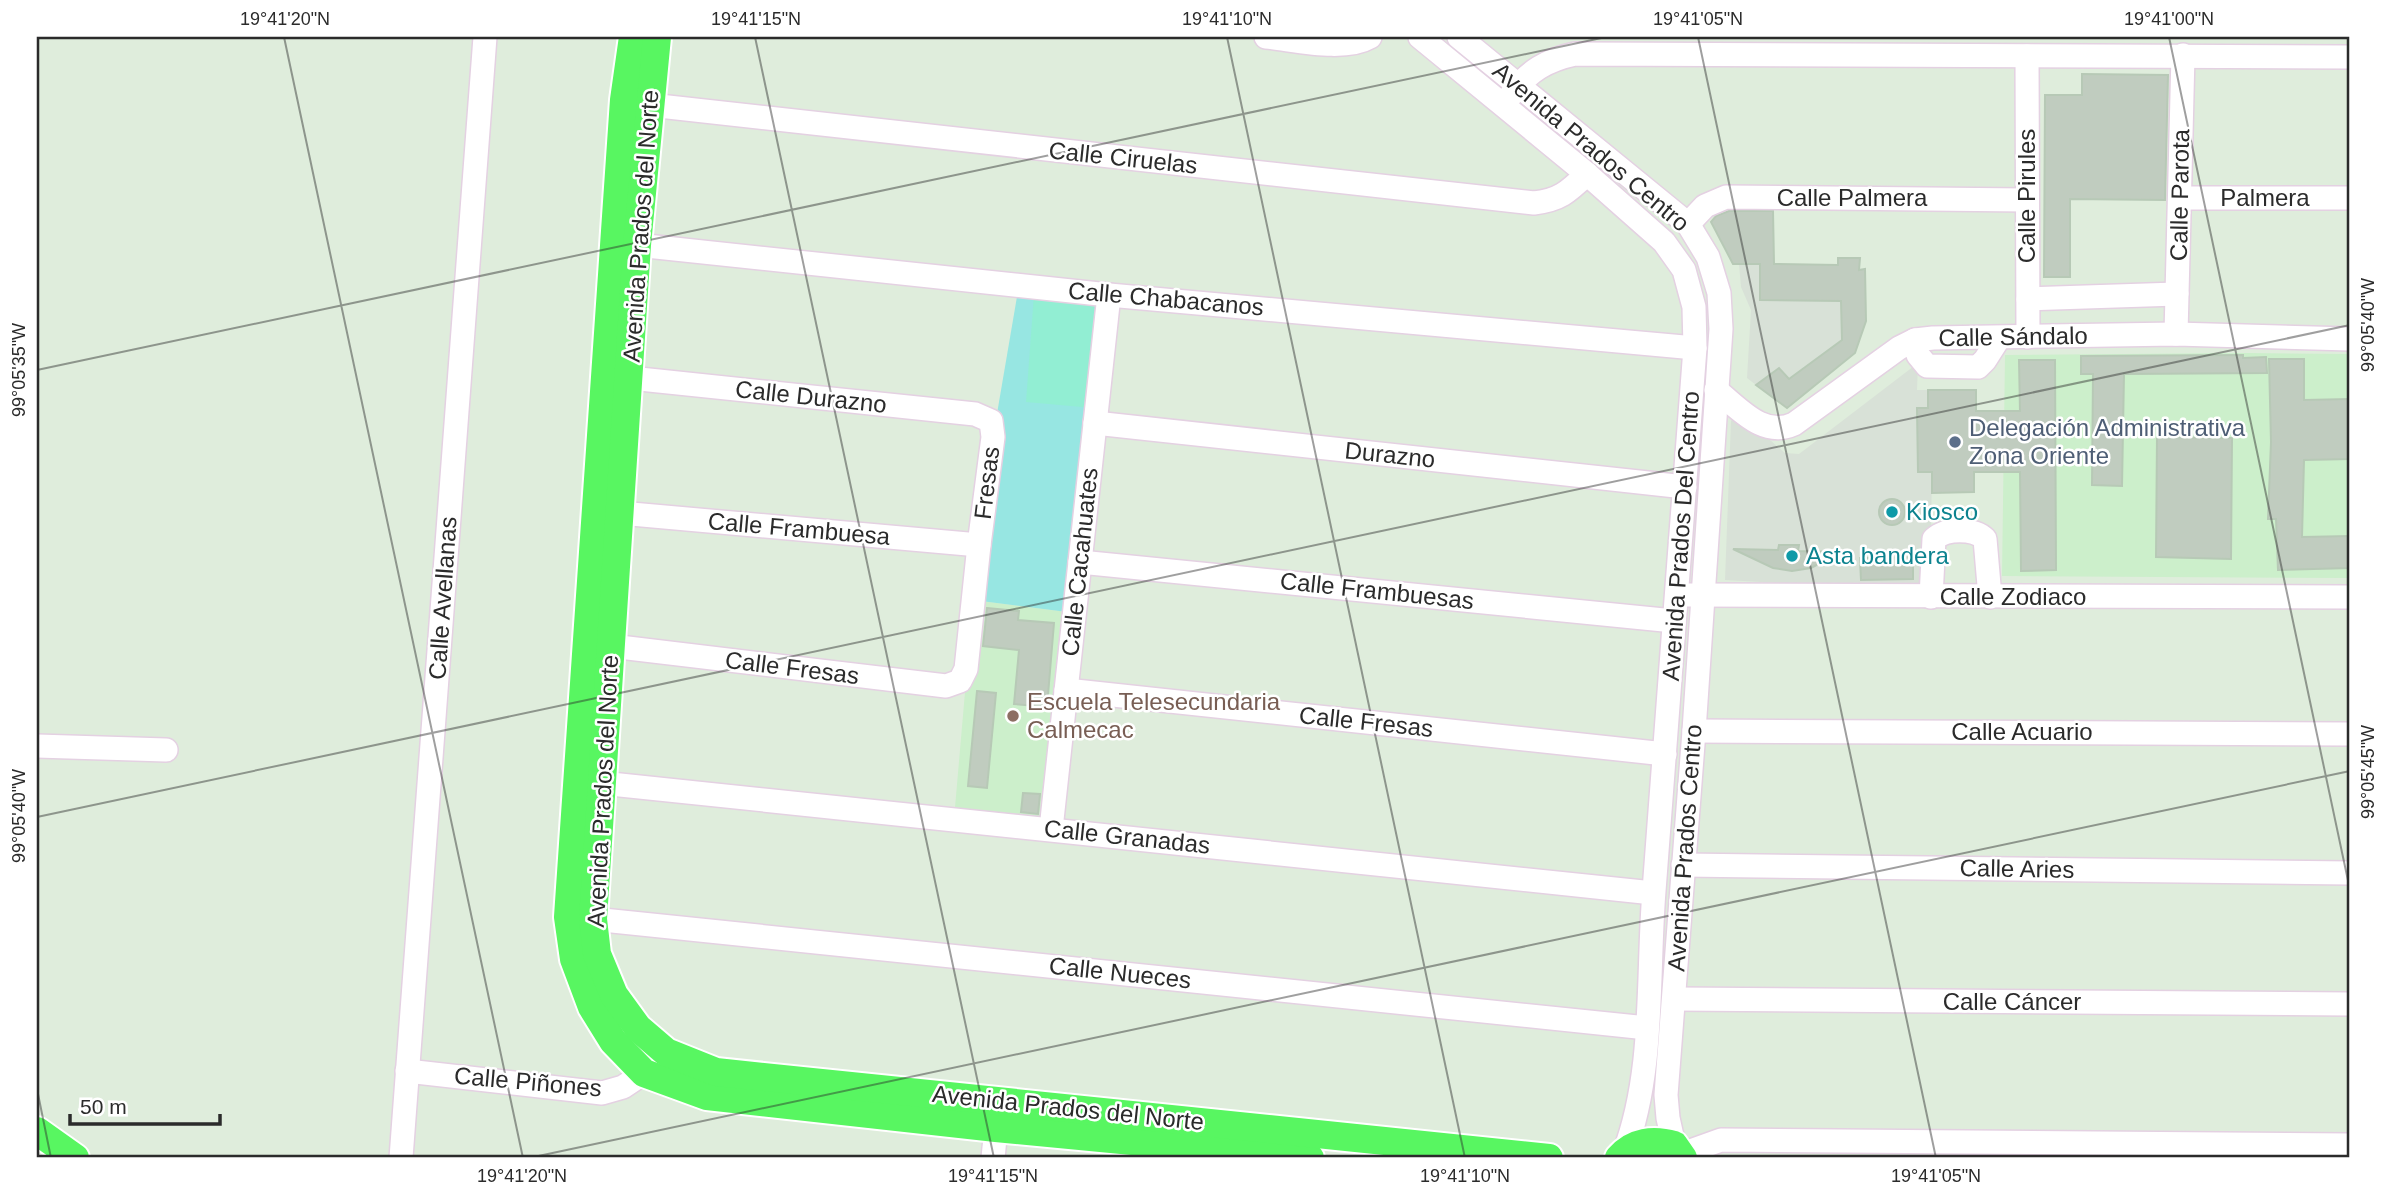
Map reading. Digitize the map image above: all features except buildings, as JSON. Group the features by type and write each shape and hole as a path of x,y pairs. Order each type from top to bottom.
{"main road":[{"name":"Avenida Prados del Norte","path":"633,37 624,100 613,444 568,917 574,959 592,1007 613,1041 644,1073 996,1128 1069,1121 1131,1149 1310,1158"},
{"name":"Avenida Prados del Norte","path":"657,37 629,379 613,444 620,513 593,919 597,954 614,995 638,1028 666,1052 712,1084 1069,1121 1549,1158"},
{"path":"37,1131 75,1158"},
{"path":"1621,1156 1640,1143 1653,1141 1680,1153"}],"street":[{"name":"Calle Avellanas","path":"401,1158 485,37"},
{"path":"1265,37 1341,44 1359,43 1370,37"},
{"name":"Avenida Prados Del Centro","path":"1420,37 1587,174 1664,242 1684,270 1694,307 1695,348 1654,893 1647,1028 1639,1104 1621,1156"},
{"name":"Avenida Prados Centro","path":"1459,37 1688,224 1708,257 1719,293 1721,329 1666,1095 1668,1118 1680,1153"},
{"path":"1503,106 1518,85 1536,68 1554,58 1575,54 2350,57"},
{"name":"Calle Parota","path":"2176,334 2183,55"},
{"name":"Calle Pirules","path":"2026,56 2028,337"},
{"name":"Calle Ciruelas","path":"650,105 1534,203 1552,201 1568,192 1587,174"},
{"name":"Calle Palmera","path":"1688,224 1705,206 1726,197 2026,200"},
{"name":"Palmera","path":"2181,198 2350,198"},
{"name":"Calle Chabacanos","path":"638,245 1109,295 1695,348"},
{"path":"2028,299 2177,294"},
{"name":"Calle Cacahuates","path":"1051,829 1109,295"},
{"name":"Calle Sándalo","path":"1716,390 1758,424 1770,429 1783,429 1794,424 1899,348 1915,340 2176,334 2350,339"},
{"name":"Calle Durazno","path":"629,379 975,414 991,421"},
{"name":"Fresas","path":"979,545 993,437 991,421"},
{"name":"Durazno","path":"1095,424 1685,487"},
{"name":"Calle Frambuesa","path":"620,513 979,545"},
{"path":"1931,597 1934,539 1940,534 1960,532 1980,534 1985,539 1990,597"},
{"name":"Calle Fresas","path":"611,646 946,686 960,681 966,669 979,545"},
{"name":"Calle Frambuesas","path":"1080,562 1674,621"},
{"name":"Calle Zodiaco","path":"1677,595 2350,597"},
{"name":"Calle Fresas","path":"1066,690 1665,754"},
{"name":"Calle Acuario","path":"1694,731 2350,734"},
{"path":"37,746 166,750"},
{"name":"Calle Granadas","path":"601,783 1654,893"},
{"name":"Calle Aries","path":"1683,865 2350,873"},
{"name":"Calle Nueces","path":"593,919 1647,1028"},
{"name":"Calle Cáncer","path":"1674,999 2350,1004"},
{"name":"Calle Piñones","path":"407,1071 601,1093 623,1087 644,1073"},
{"path":"993,1158 996,1128"},
{"path":"1680,1153 1721,1140 2350,1145"}],"shaded area":[{"path":"1739,264 1769,264 1841,301 1842,340 1789,379 1779,368 1756,385 1747,378 1751,310 1741,287"},
{"path":"1019,285 1109,295 1075,613 973,600 993,437"},
{"path":"1034,294 1101,300 1093,408 1026,402"},
{"path":"2350,354 2350,578 2002,576 2005,355"},
{"path":"1918,363 1917,390 1928,390 1928,408 1917,408 1918,471 1932,472 1930,587 1857,587 1725,580 1731,421 1739,413 1785,453 1799,454"},
{"name":"Escuela Telesecundaria Calmecac","path":"973,600 1075,613 1051,829 954,819"}],"place":[{"name":"Delegación Administrativa Zona Oriente","path":"1955,442"},
{"name":"Kiosco","path":"1892,512"},
{"name":"Asta bandera","path":"1792,556"},
{"name":"Escuela Telesecundaria Calmecac","path":"1013,716"}]}
